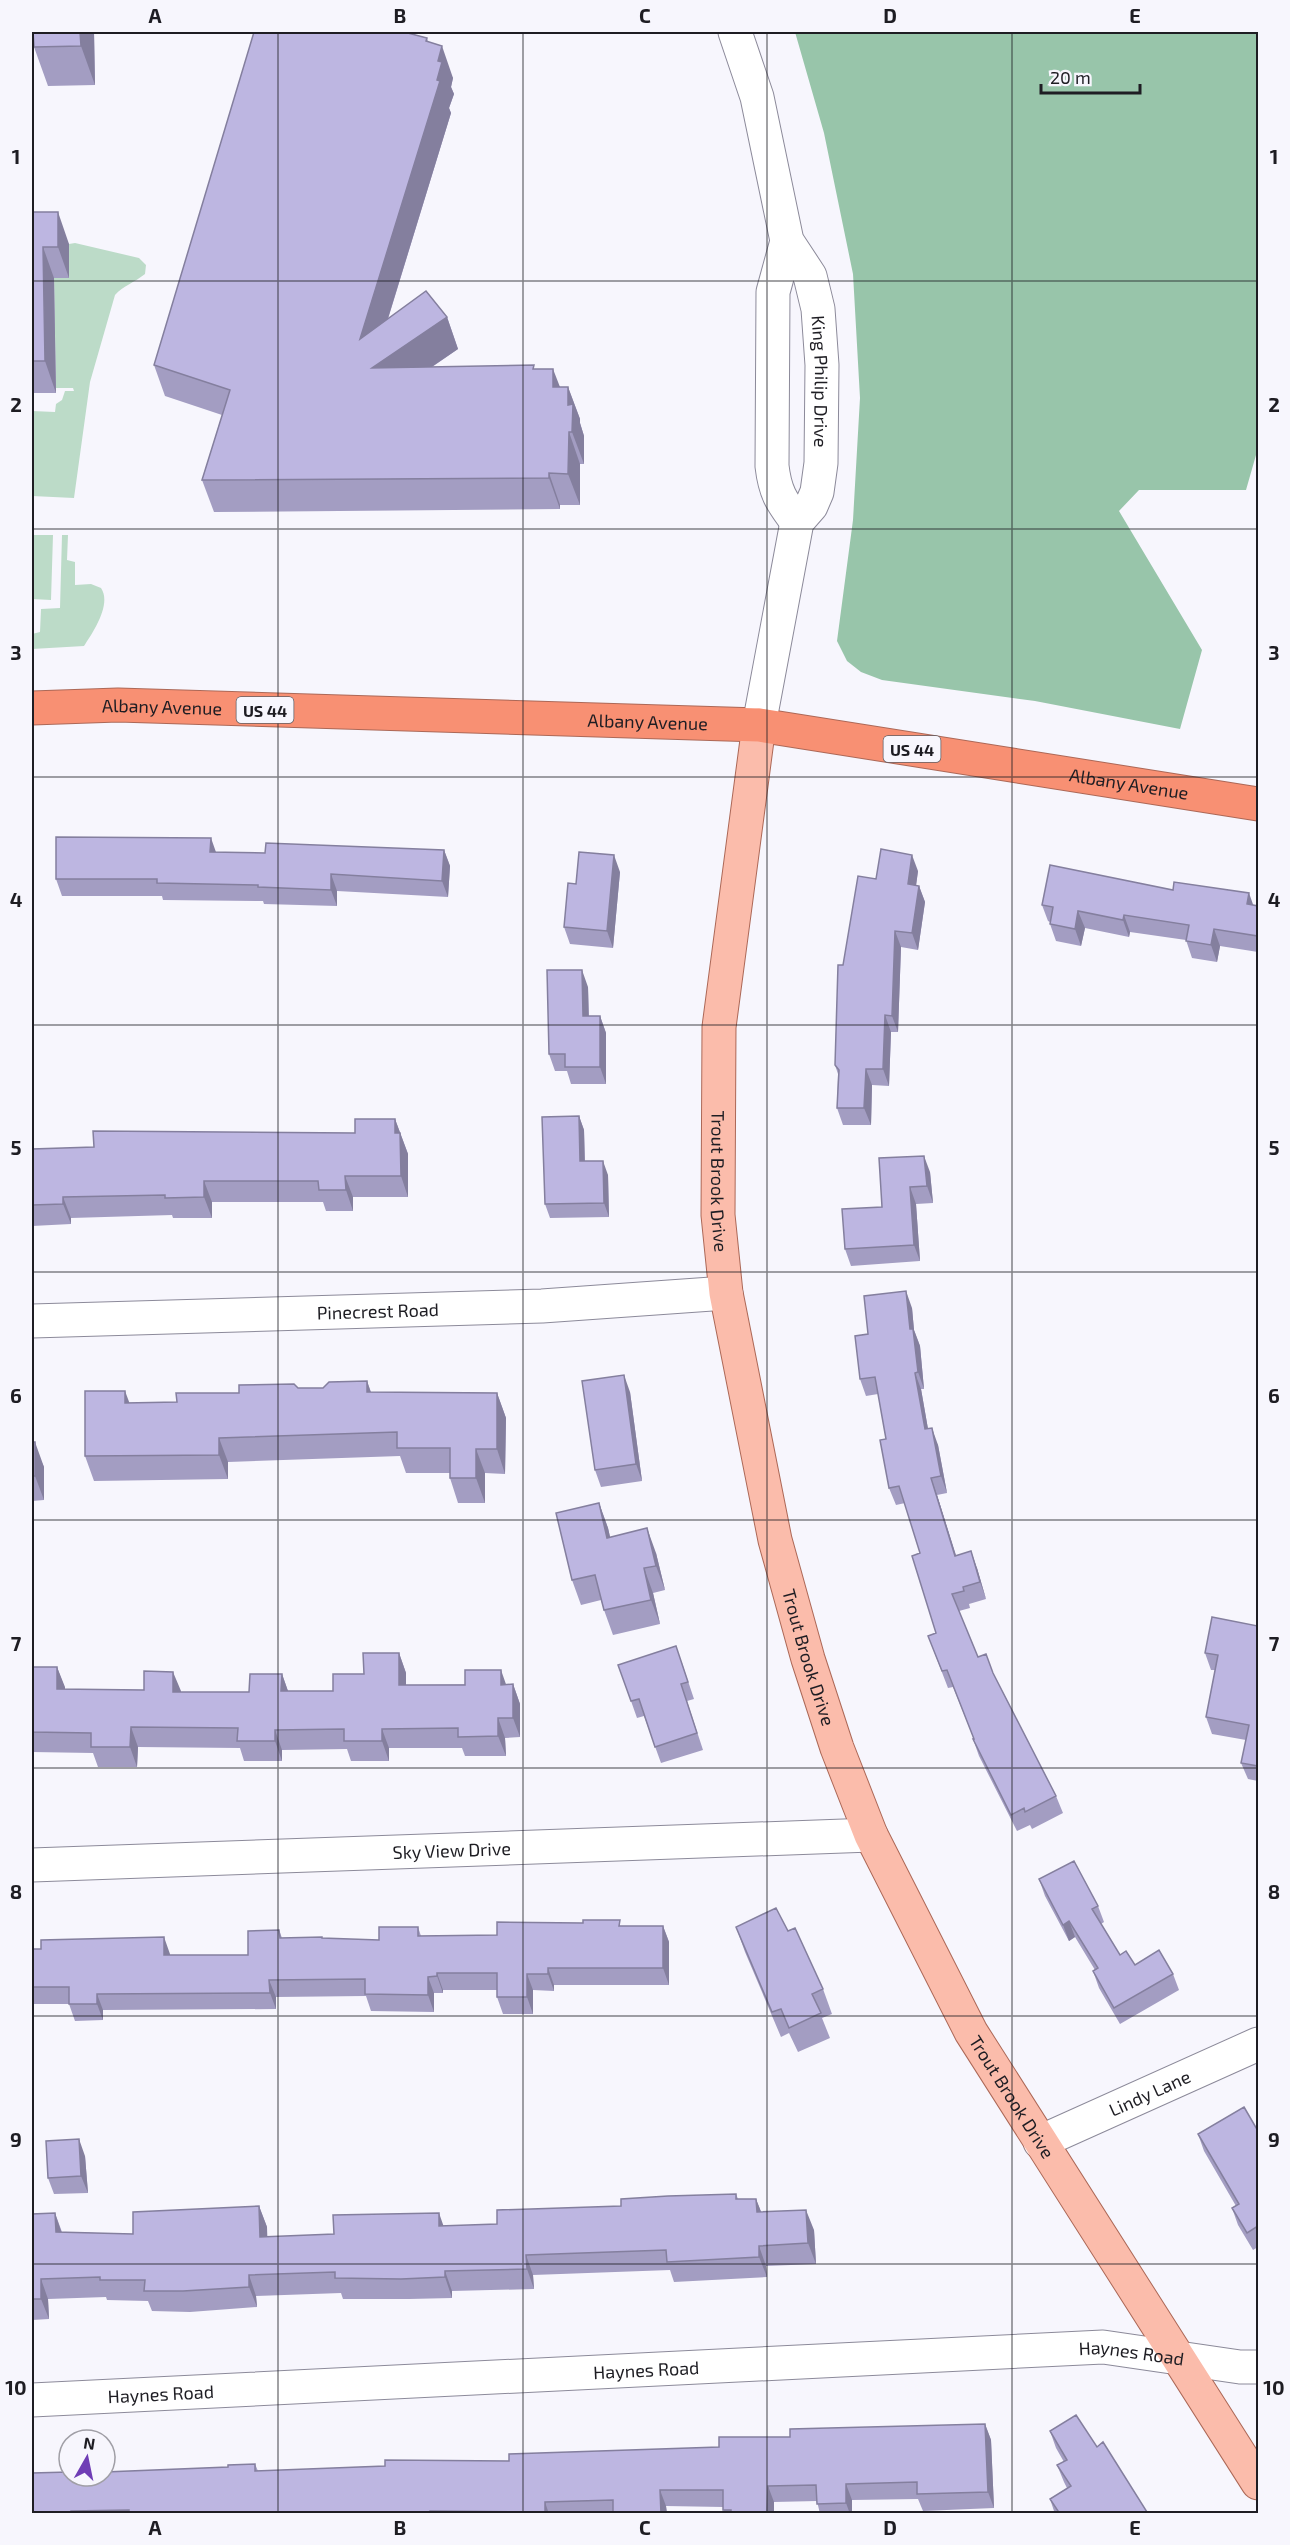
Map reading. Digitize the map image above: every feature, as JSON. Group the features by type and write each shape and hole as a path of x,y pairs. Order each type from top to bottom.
{"highway":[{"name":"Albany Avenue","path":"32,708 118,705 759,725 1258,804"}],"main road":[{"name":"Trout Brook Drive","path":"759,725 719,1027 718,1215 726,1293 775,1540 837,1748 871,1835 971,2032 1258,2483"}],"street":[{"name":"King Philip Drive","path":"735,32 757,97 787,241 810,276 815,291 822,365 821,463 818,492 811,506 797,522 759,725"},
{"name":"King Philip Drive","path":"787,241 773,292 772,466 774,486 780,501 797,522"},
{"name":"Pinecrest Road","path":"32,1321 542,1306 726,1293"},
{"name":"Sky View Drive","path":"32,1865 871,1835"},
{"name":"Lindy Lane","path":"1040,2142 1258,2044"},
{"name":"Haynes Road","path":"32,2400 1103,2347 1240,2367 1258,2367"}],"green space":[{"path":"795,32 1258,32 1258,448 1246,490 1139,490 1119,511 1202,650 1180,729 1035,701 882,680 861,672 847,661 837,641 853,520 860,398 853,274 824,133"},
{"path":"75,243 139,258 146,265 145,274 115,295 90,382 74,498 32,496 32,411 55,412 56,404 62,400 65,391 74,391 73,388 56,388 54,278 69,278 69,244"},
{"path":"32,535 53,535 51,600 32,599"},
{"path":"62,535 68,535 67,560 75,562 75,585 91,584 101,588 104,595 103,610 84,646 32,649 32,634 40,632 41,609 60,608"}],"building":[{"path":"33,32 80,32 81,46 34,47"},
{"path":"254,32 404,32 427,38 426,41 442,46 438,61 442,62 437,80 440,81 360,339 426,291 447,317 372,368 534,365 533,369 553,369 553,387 568,387 568,405 573,404 572,432 569,432 568,474 549,473 549,478 202,480 230,390 154,365"},
{"path":"32,212 58,212 58,247 43,247 45,361 32,361"},
{"path":"56,837 211,838 210,852 265,853 266,843 444,850 442,881 331,874 331,890 258,887 258,885 157,883 157,879 56,879"},
{"path":"881,849 912,855 908,884 919,886 912,933 895,931 892,1016 885,1015 883,1069 866,1069 864,1108 837,1108 839,1070 835,1065 838,965 843,965 858,876 876,879"},
{"path":"579,852 614,855 607,931 564,927 568,883 576,884"},
{"path":"1050,865 1173,890 1174,882 1249,893 1247,904 1258,906 1258,936 1214,929 1211,945 1186,941 1189,925 1124,915 1123,920 1078,911 1075,929 1050,924 1053,907 1042,905"},
{"path":"547,970 582,970 583,1016 600,1016 600,1067 565,1067 565,1054 549,1054"},
{"path":"579,1116 580,1161 603,1161 604,1203 545,1204 542,1117"},
{"path":"355,1119 395,1119 395,1133 400,1133 401,1176 345,1176 346,1190 319,1190 318,1181 204,1181 204,1197 165,1198 165,1195 63,1197 63,1204 32,1205 32,1149 94,1147 93,1131 355,1133"},
{"path":"924,1156 927,1186 910,1187 914,1245 845,1249 842,1209 882,1207 879,1158"},
{"path":"906,1291 918,1372 915,1373 925,1429 932,1428 941,1476 931,1478 955,1556 971,1551 980,1582 963,1587 964,1591 952,1594 978,1657 986,1654 993,1673 1056,1796 1025,1812 1024,1808 1011,1815 973,1739 947,1670 942,1671 928,1636 936,1633 912,1556 920,1553 899,1486 889,1488 880,1440 886,1439 875,1377 860,1379 855,1336 868,1334 864,1296"},
{"path":"624,1375 636,1464 595,1470 582,1381"},
{"path":"367,1381 367,1392 497,1393 497,1449 476,1449 476,1478 450,1478 450,1448 397,1448 397,1432 219,1438 219,1455 85,1456 85,1391 125,1391 125,1403 177,1402 176,1393 239,1393 239,1385 294,1384 298,1388 323,1388 329,1382"},
{"path":"32,1442 35,1442 35,1476 32,1476"},
{"path":"599,1503 607,1538 647,1528 656,1566 644,1568 651,1600 604,1610 595,1575 572,1580 556,1513"},
{"path":"1212,1617 1258,1626 1258,1766 1241,1763 1249,1725 1206,1717 1218,1655 1205,1653"},
{"path":"676,1646 688,1682 681,1684 697,1733 655,1747 639,1699 631,1701 618,1665"},
{"path":"363,1653 399,1653 399,1685 465,1685 465,1670 501,1670 501,1685 513,1684 513,1718 498,1718 498,1736 458,1737 458,1728 382,1729 382,1741 344,1741 344,1729 275,1730 275,1741 237,1741 238,1728 131,1727 130,1747 91,1747 91,1733 32,1732 32,1667 57,1667 57,1689 144,1690 144,1671 173,1672 173,1692 249,1692 250,1674 282,1674 281,1691 333,1691 333,1674 364,1674"},
{"path":"1074,1861 1098,1906 1092,1909 1120,1955 1126,1951 1135,1965 1159,1950 1173,1974 1114,2008 1093,1971 1098,1968 1069,1921 1063,1925 1039,1879"},
{"path":"776,1908 788,1931 795,1928 823,1989 812,1994 821,2013 789,2028 781,2009 772,2012 736,1927"},
{"path":"583,1920 620,1920 619,1926 663,1926 663,1968 548,1968 548,1974 527,1974 527,1997 497,1997 497,1973 437,1973 437,1976 428,1977 428,1995 365,1994 365,1979 269,1980 270,1993 97,1994 97,2004 69,2004 69,1987 32,1987 32,1949 41,1949 41,1940 164,1937 164,1955 248,1955 248,1931 279,1930 280,1938 322,1937 379,1940 379,1927 418,1927 418,1936 497,1935 497,1922 583,1923"},
{"path":"1244,2107 1258,2131 1258,2226 1247,2233 1232,2208 1239,2204 1198,2134"},
{"path":"79,2139 81,2176 48,2178 46,2141"},
{"path":"736,2194 736,2199 756,2199 757,2212 806,2210 808,2243 759,2246 759,2257 667,2262 666,2250 526,2255 527,2269 445,2271 445,2277 335,2278 335,2272 249,2275 249,2287 183,2291 144,2291 145,2280 100,2280 100,2277 41,2279 41,2299 32,2299 32,2214 55,2213 56,2232 133,2234 133,2212 259,2206 260,2237 334,2234 333,2215 439,2213 439,2226 497,2224 497,2210 621,2206 621,2199"},
{"path":"1076,2415 1097,2447 1103,2442 1147,2512 1144,2514 1060,2514 1050,2499 1071,2486 1057,2465 1067,2460 1050,2431"},
{"path":"985,2424 988,2492 917,2494 917,2482 846,2484 846,2503 817,2504 816,2485 768,2486 767,2514 731,2514 731,2510 723,2510 723,2490 660,2490 661,2514 613,2514 613,2500 545,2502 545,2512 129,2514 129,2510 32,2514 32,2473 57,2472 57,2488 117,2488 117,2472 255,2464 255,2471 385,2466 385,2460 509,2461 509,2454 719,2447 719,2437 790,2437 790,2429"}]}
